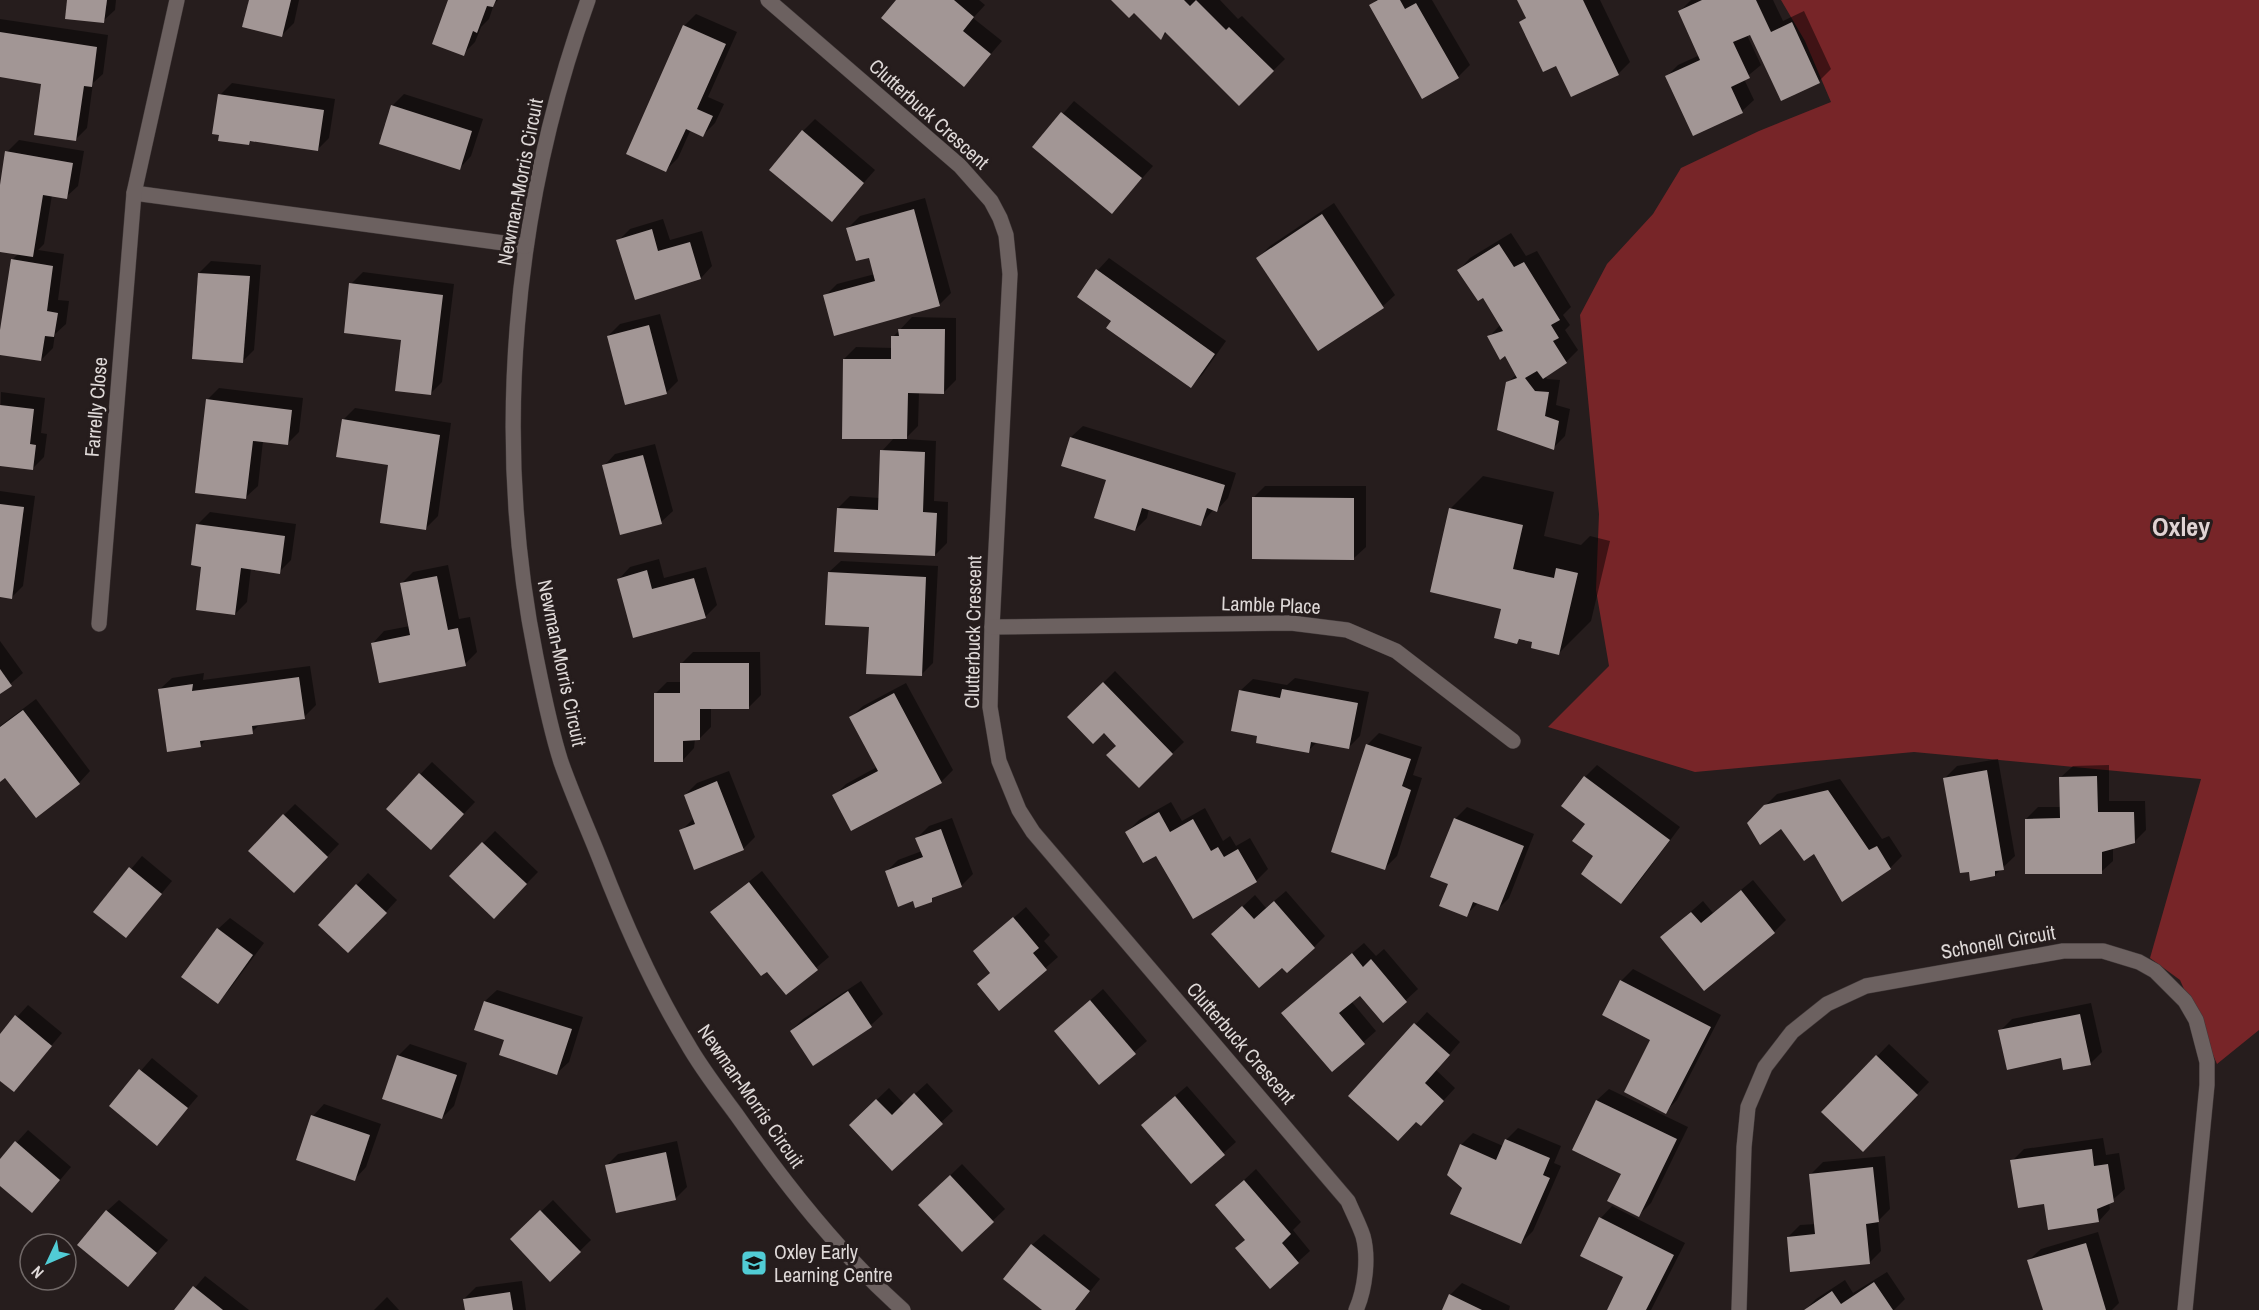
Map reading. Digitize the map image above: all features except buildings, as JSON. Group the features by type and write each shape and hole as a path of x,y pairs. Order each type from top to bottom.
{"street":[{"name":"Farrelly Close","path":"99,624 134,193 177,0"},
{"name":"Newman-Morris Circuit","path":"588,0 571,46 549,126 526,246 516,336 513,424 516,511 525,596 540,680 561,761 621,914 652,981 687,1045 770,1164 807,1210 887,1296 903,1310"},
{"name":"Clutterbuck Crescent","path":"768,0 960,166 991,201 1000,218 1006,235 1010,273 990,707 999,761 1019,810 1033,832 1348,1201 1363,1237 1366,1257 1361,1299 1356,1310"},
{"path":"134,193 526,246"},
{"name":"Lamble Place","path":"992,627 1291,623 1347,630 1396,651 1513,741"},
{"name":"Schonell Circuit","path":"1739,1310 1744,1147 1748,1107 1765,1067 1792,1032 1827,1004 1866,986 2063,951 2103,951 2139,962 2155,971 2185,1001 2196,1020 2207,1062 2207,1085 2185,1310"}],"shaded area":[{"path":"1781,0 2259,0 2259,1030 2217,1064 2180,980 2150,958 2201,779 1914,752 1695,772 1548,727 1609,666 1596,590 1599,514 1580,315 1607,264 1653,214 1681,168 1759,131 1831,102 1805,41"}],"place":[{"name":"Oxley Early Learning Centre","path":"754,1263"}],"district":[{"name":"Oxley","path":"2181,527"}]}
